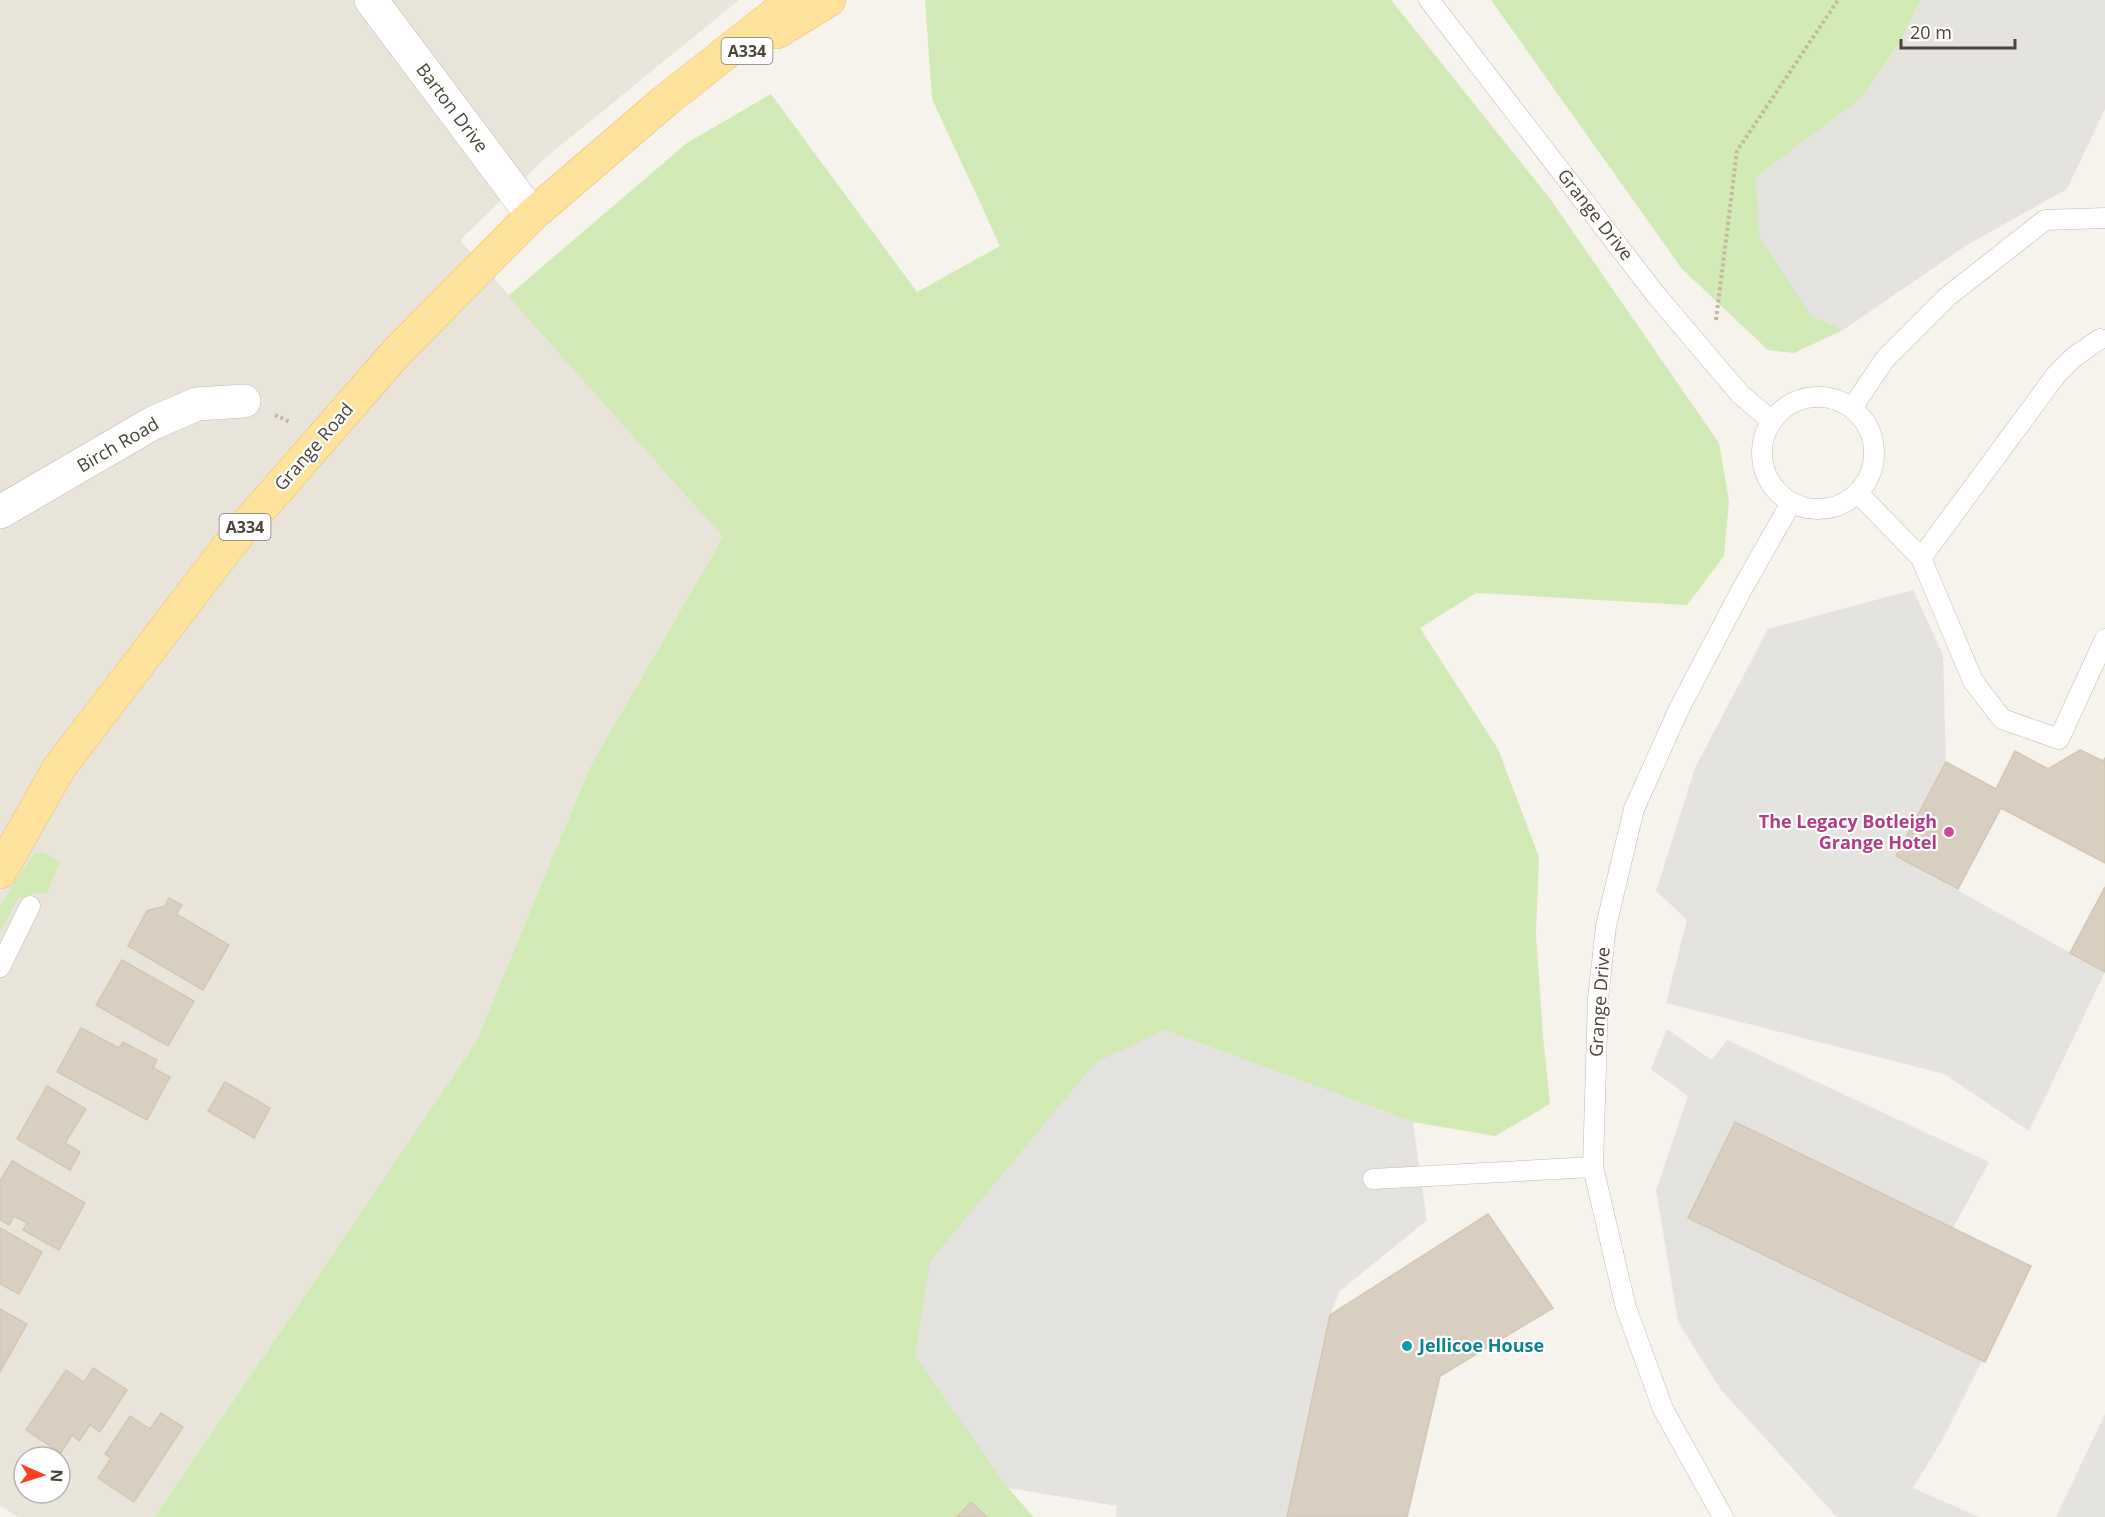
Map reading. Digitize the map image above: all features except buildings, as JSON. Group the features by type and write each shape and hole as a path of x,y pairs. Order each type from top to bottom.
{"main road":[{"name":"Grange Road","path":"0,872 59,768 234,539 396,353 532,215 665,101 793,0"},
{"name":"Grange Road","path":"665,101 829,0"}],"street":[{"name":"Barton Drive","path":"371,0 532,215"},
{"name":"Birch Road","path":"0,512 153,423 197,404 244,401"}],"lane":[{"name":"Grange Drive","path":"1429,0 1656,295 1740,394 1772,421"},
{"path":"1852,408 1885,359 1947,297 2044,220 2105,218"},
{"path":"1922,558 2056,375 2074,357 2100,339"},
{"path":"1818,396 1836,399 1852,408 1865,422 1873,439 1874,459 1869,477 1858,493 1843,504 1826,509 1808,509 1791,503 1776,491 1766,475 1762,457 1764,438 1772,421 1784,408 1800,399 1818,396"},
{"path":"1858,493 1922,558 1973,681 2002,719 2059,739 2105,639"},
{"name":"Grange Drive","path":"1724,1517 1663,1408 1626,1308 1593,1167 1598,999 1605,937 1634,809 1678,708 1791,503"},
{"path":"0,967 30,906"},
{"path":"1374,1179 1593,1167"}],"path":[{"path":"1712,360 1737,151 1838,0"},
{"path":"244,401 322,437"}],"shaded area":[{"path":"0,0 739,0 544,159 460,240 723,537 590,767 476,1042 155,1517 18,1517 0,1506"},
{"path":"1921,0 2105,0 2105,109 2067,189 1967,245 1843,330 1810,315 1759,235 1756,177 1860,99 1901,41"},
{"path":"1913,590 1943,655 1946,762 1896,856 2105,972 2029,1131 1944,1074 1666,1003 1687,920 1656,891 1695,768 1768,629"},
{"path":"1667,1029 1712,1060 1727,1040 1989,1162 1953,1228 1735,1123 1688,1218 1982,1361 1944,1437 1913,1488 1979,1517 1837,1517 1721,1390 1678,1322 1656,1190 1688,1096 1651,1069"},
{"path":"1164,1030 1413,1122 1427,1220 1339,1292 1330,1315 1287,1517 1116,1517 1117,1506 1008,1488 915,1356 930,1261 1095,1063"},
{"path":"2105,1414 2105,1517 2056,1517"}],"green space":[{"path":"925,0 1391,0 1551,200 1719,443 1729,501 1724,556 1687,605 1476,593 1420,628 1498,749 1539,857 1536,934 1550,1104 1495,1136 1413,1122 1164,1030 1008,1488 1034,1517 155,1517 476,1042 590,767 723,537 508,296 687,143 771,94 917,292 1000,246 932,99"},
{"path":"1491,0 1921,0 1901,41 1860,99 1756,177 1810,314 1843,330 1794,353 1768,350 1682,269"},
{"path":"42,852 60,862 47,893 31,894 18,899 0,932 0,907 20,873 35,854"}],"place":[{"name":"The Legacy Botleigh Grange Hotel","path":"1949,832"},
{"name":"Jellicoe House","path":"1407,1346"}]}
